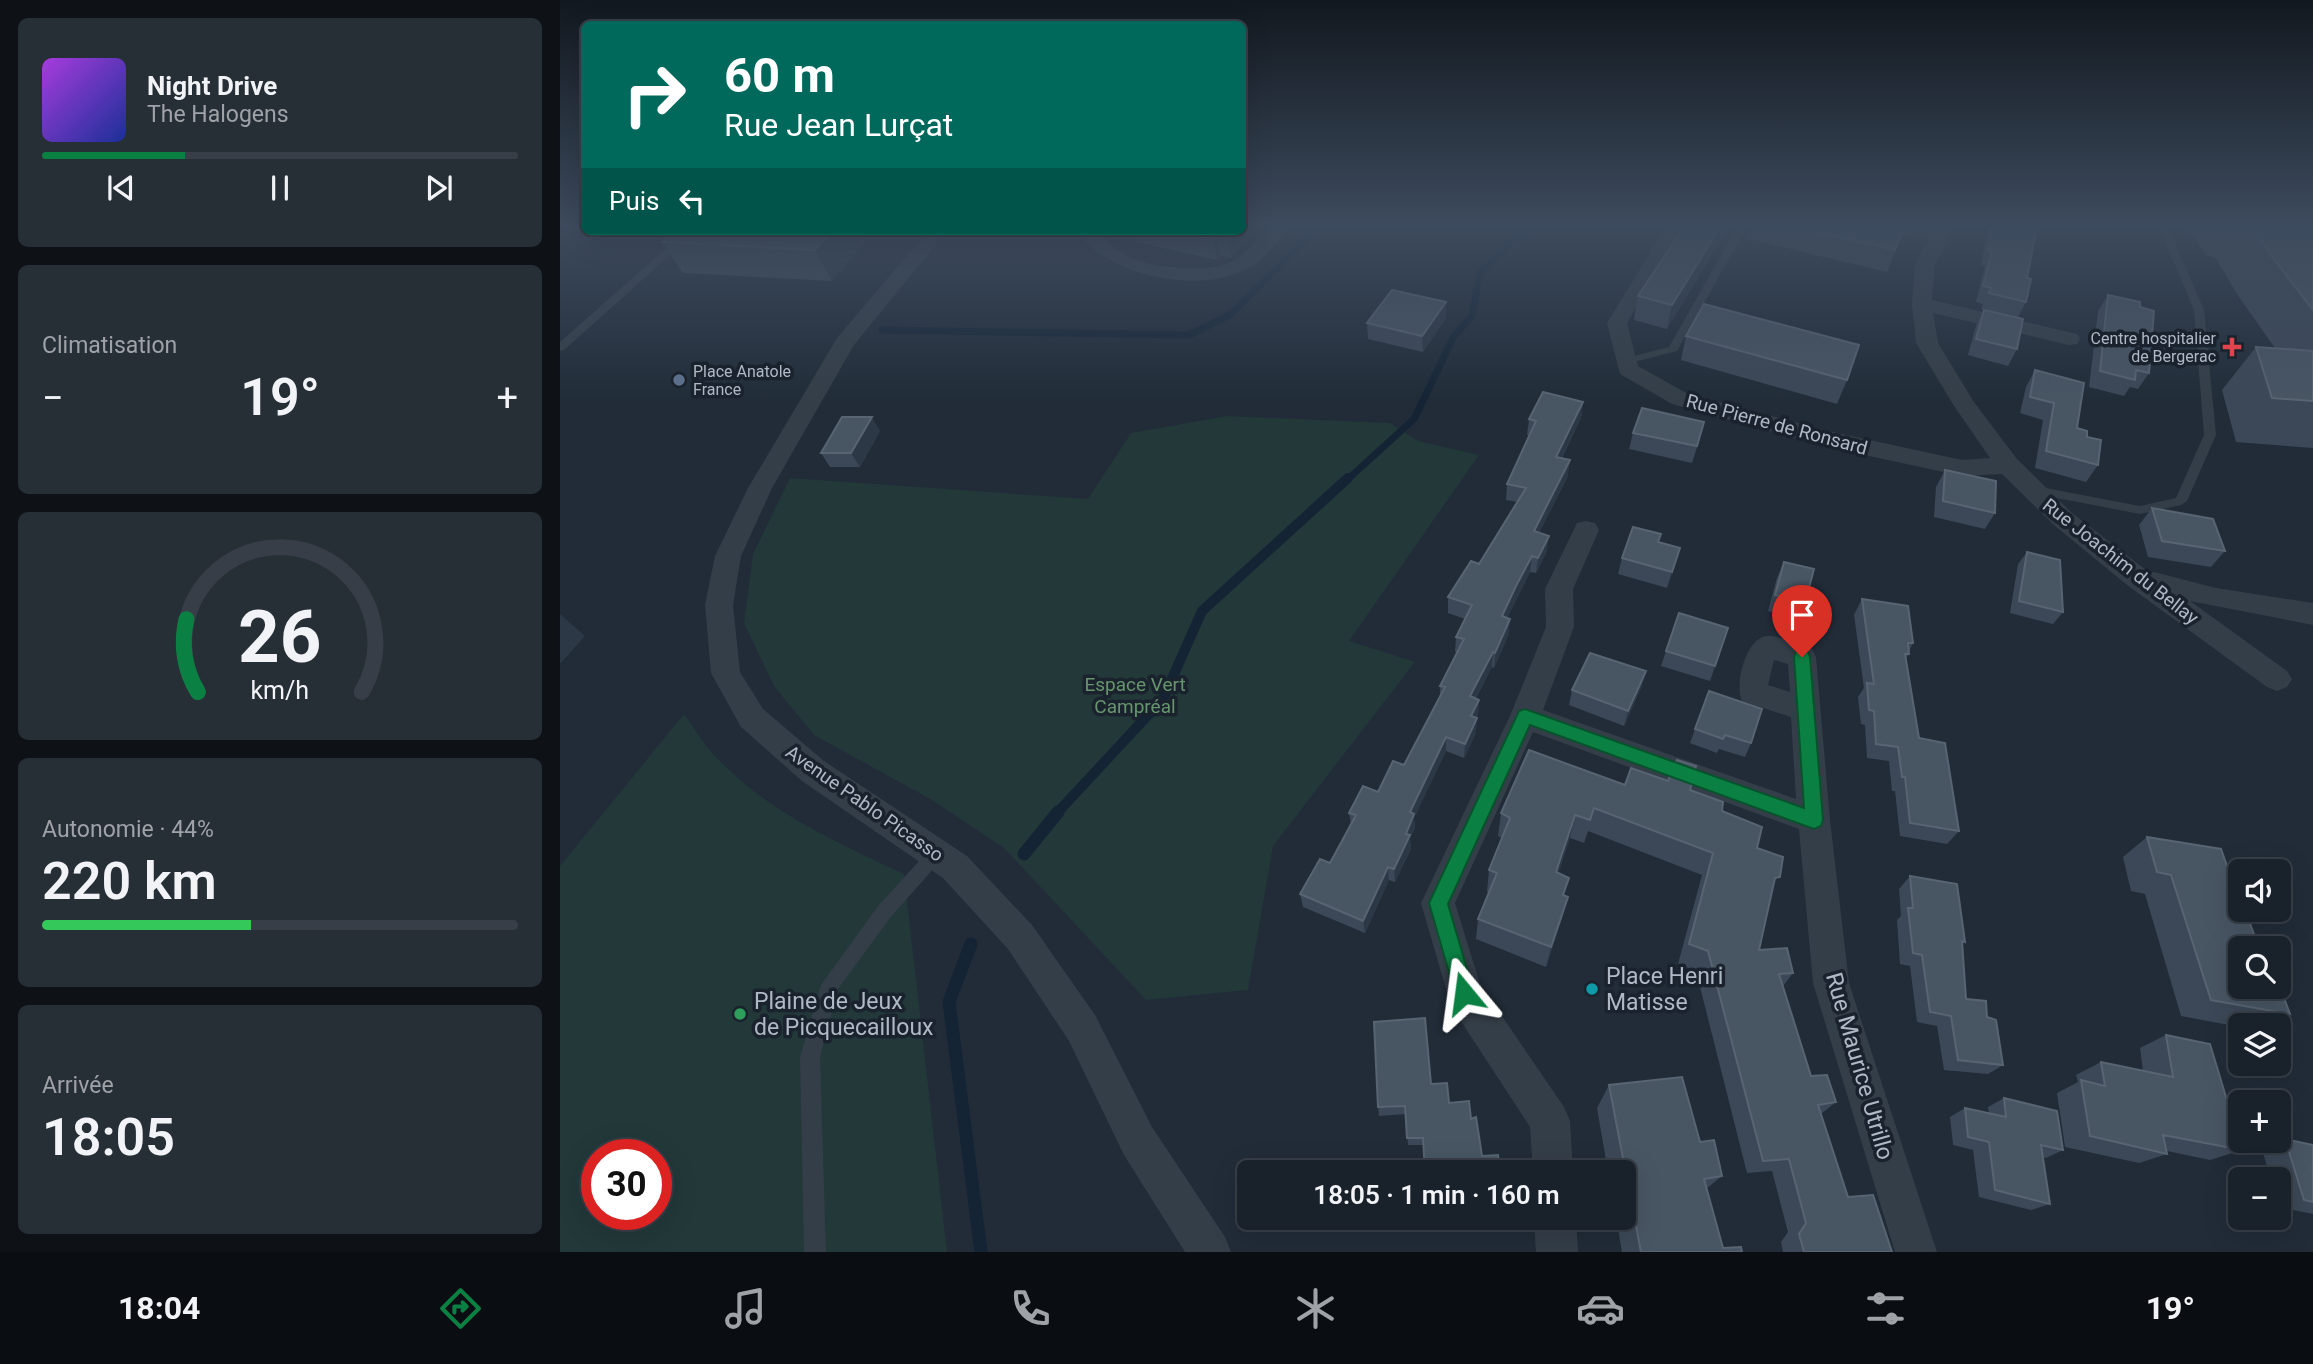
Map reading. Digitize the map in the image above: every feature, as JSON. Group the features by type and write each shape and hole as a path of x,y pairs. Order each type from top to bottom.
{"street":[{"name":"Avenue Pablo Picasso","path":"893,285 845,343 760,488 728,555 719,605 726,673 752,718 813,771 955,867 1020,937 1082,1028 1138,1141 1210,1252"},
{"path":"1626,361 1617,323 1640,285"},
{"name":"Rue Joachim du Bellay","path":"1923,285 1922,304 1927,343 1965,406 2008,465 2063,519 2137,578 2277,679"},
{"path":"1922,304 2069,339"},
{"name":"Rue Pierre de Ronsard","path":"1626,361 1628,369 1680,399 1707,407 1828,439 1962,468 2008,465"},
{"path":"1552,1160 1550,1121 1464,993 1438,903 1525,716 1560,626 1559,589 1586,530"},
{"path":"2137,578 2216,598 2313,614"},
{"name":"Rue Maurice Utrillo","path":"1805,709 1832,983 1916,1252"},
{"path":"1525,716 1814,820"},
{"path":"1556,1230 1557,1252"}],"lane":[{"path":"560,348 631,285"},
{"path":"1626,361 1672,349 1708,285"},
{"path":"2033,490 2140,510 2181,501 2210,435 2199,310 2188,285"},
{"path":"815,1252 810,1058 830,985 884,912 936,853"}],"green space":[{"name":"Espace Vert Campréal","path":"1227,416 1390,423 1418,441 1479,455 1349,641 1415,662 1273,846 1248,990 1146,1000 1004,848 932,800 814,735 774,686 744,623 753,554 790,478 1088,499 1131,433"},
{"name":"Plaine de Jeux de Picquecailloux","path":"684,714 718,759 764,799 809,827 904,874 947,1252 560,1252 560,866"}],"building":[{"path":"1645,285 1684,285 1672,305 1638,296"},
{"path":"2030,285 2026,302 1989,293 1991,288 1983,286"},
{"path":"2294,285 2313,285 2313,310"},
{"path":"1392,290 1446,302 1422,336 1367,323"},
{"path":"2108,295 2140,302 2140,307 2154,311 2149,373 2136,370 2135,380 2100,371"},
{"path":"1704,304 1859,345 1847,380 1686,336"},
{"path":"1984,310 2023,319 2017,349 1976,339"},
{"path":"2256,347 2313,351 2313,401 2272,398"},
{"path":"2035,370 2084,383 2077,428 2087,431 2087,437 2101,440 2098,465 2046,451 2054,403 2030,397"},
{"path":"1543,392 1583,402 1556,457 1570,460 1534,531 1549,536 1538,558 1532,556 1502,616 1510,619 1495,653 1493,652 1470,696 1479,700 1471,716 1477,718 1465,744 1446,737 1410,812 1414,814 1406,834 1410,835 1394,869 1388,867 1363,921 1300,894 1320,859 1330,863 1356,815 1349,813 1363,786 1378,792 1393,761 1404,765 1445,687 1440,686 1464,639 1456,637 1472,605 1448,597 1471,561 1479,564 1526,488 1507,484 1536,421 1529,419"},
{"path":"1642,408 1704,422 1697,446 1633,433"},
{"path":"842,417 872,417 851,453 821,453"},
{"path":"1945,470 1996,481 1995,513 1943,501"},
{"path":"2152,508 2213,519 2225,551 2162,541"},
{"path":"1633,527 1661,534 1658,542 1680,548 1672,572 1622,558"},
{"path":"2027,552 2060,560 2063,612 2019,601"},
{"path":"1784,562 1814,569 1805,603 1775,595"},
{"path":"1862,599 1908,606 1913,643 1908,643 1909,654 1905,654 1919,738 1945,743 1959,831 1910,823 1905,777 1902,777 1898,747 1876,744 1874,711 1869,710 1867,683 1874,684"},
{"path":"1679,613 1728,628 1715,666 1666,651"},
{"path":"1590,653 1646,671 1628,711 1572,690"},
{"path":"1709,691 1762,709 1751,743 1725,735 1723,739 1695,729"},
{"path":"1529,750 1625,785 1631,768 1668,781 1677,760 1696,766 1690,790 1723,802 1722,811 1762,827 1757,848 1783,857 1780,877 1775,878 1759,950 1787,948 1793,973 1779,974 1811,1076 1827,1075 1836,1102 1818,1105 1848,1197 1873,1195 1892,1252 1804,1252 1799,1234 1806,1223 1789,1159 1763,1161 1708,951 1689,944 1713,853 1594,808 1590,820 1575,815 1556,872 1569,878 1563,895 1568,897 1551,947 1478,919 1497,873 1489,870 1510,818 1501,813"},
{"path":"2147,837 2221,849 2228,869 2228,922 2249,922 2255,936 2228,936 2228,999 2284,999 2290,1013 2211,1000 2171,875 2157,872"},
{"path":"1910,876 1957,884 1965,942 1962,941 1966,999 1986,1001 1987,1017 1996,1020 2003,1065 1958,1060 1951,1016 1930,1012 1922,955 1913,953 1908,908 1913,908"},
{"path":"1425,1018 1431,1084 1447,1083 1449,1103 1469,1101 1471,1119 1476,1117 1482,1156 1498,1155 1499,1160 1424,1160 1423,1138 1407,1138 1405,1106 1378,1107 1374,1022"},
{"path":"2166,1035 2210,1044 2228,1104 2228,1147 2163,1135 2167,1154 2090,1136 2081,1080 2105,1086 2101,1062 2173,1077"},
{"path":"1682,1077 1700,1142 1714,1140 1722,1176 1704,1179 1723,1248 1741,1247 1742,1252 1641,1252 1636,1226 1636,1160 1623,1160 1609,1085"},
{"path":"2004,1098 2057,1111 2063,1150 2041,1145 2050,1204 1995,1190 1989,1142 1968,1137 1965,1108 2006,1117"},
{"path":"2291,1140 2313,1145 2313,1202 2304,1200 2289,1153"}],"waterway":[{"path":"882,330 1189,335 1231,314 1260,285"},
{"path":"1347,480 1414,419 1454,336 1472,316 1478,285"},
{"path":"1057,813 1163,699 1202,611 1348,478"},
{"path":"1024,854 1058,812"},
{"path":"971,944 949,1002 981,1252"}],"place":[{"name":"Centre hospitalier de Bergerac","path":"2232,347"},
{"name":"Place Anatole France","path":"679,380"},
{"name":"Place Henri Matisse","path":"1592,989"},
{"name":"Plaine de Jeux de Picquecailloux","path":"740,1014"}],"route":[{"path":"1464,993 1438,903 1525,716 1814,820 1802,657"}]}
